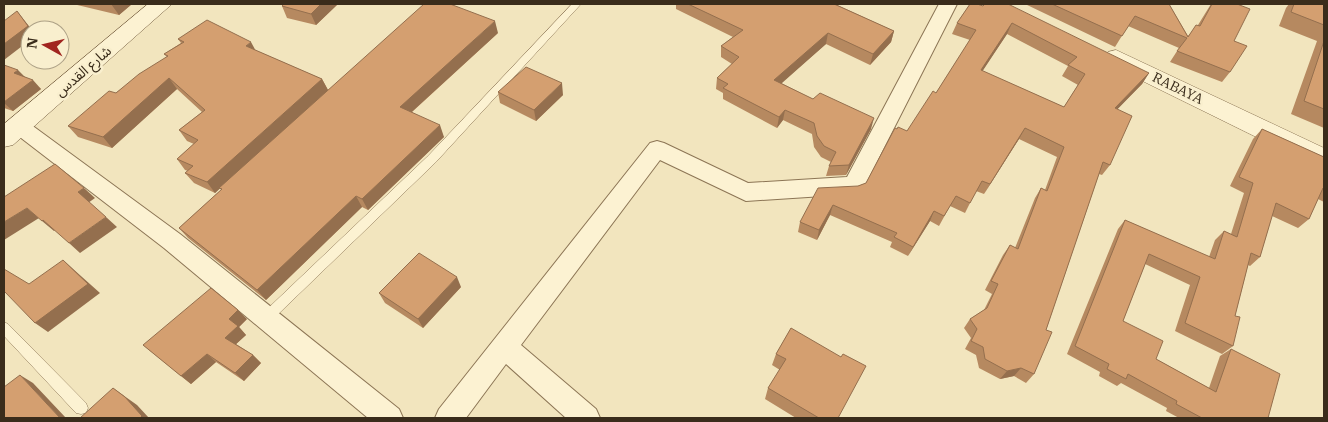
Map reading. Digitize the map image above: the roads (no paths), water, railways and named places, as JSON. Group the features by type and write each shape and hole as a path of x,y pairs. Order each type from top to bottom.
{"street":[{"name":"شارع القدس","path":"12,132 161,4"},
{"path":"449,418 657,149 746,192 854,184 948,4"},
{"name":"RABAYA","path":"1095,48 1324,159"},
{"path":"12,132 176,238 266,318 389,418"},
{"path":"504,346 586,418"}],"lane":[{"path":"266,318 432,159 577,4"},
{"path":"4,328 80,408"}]}
